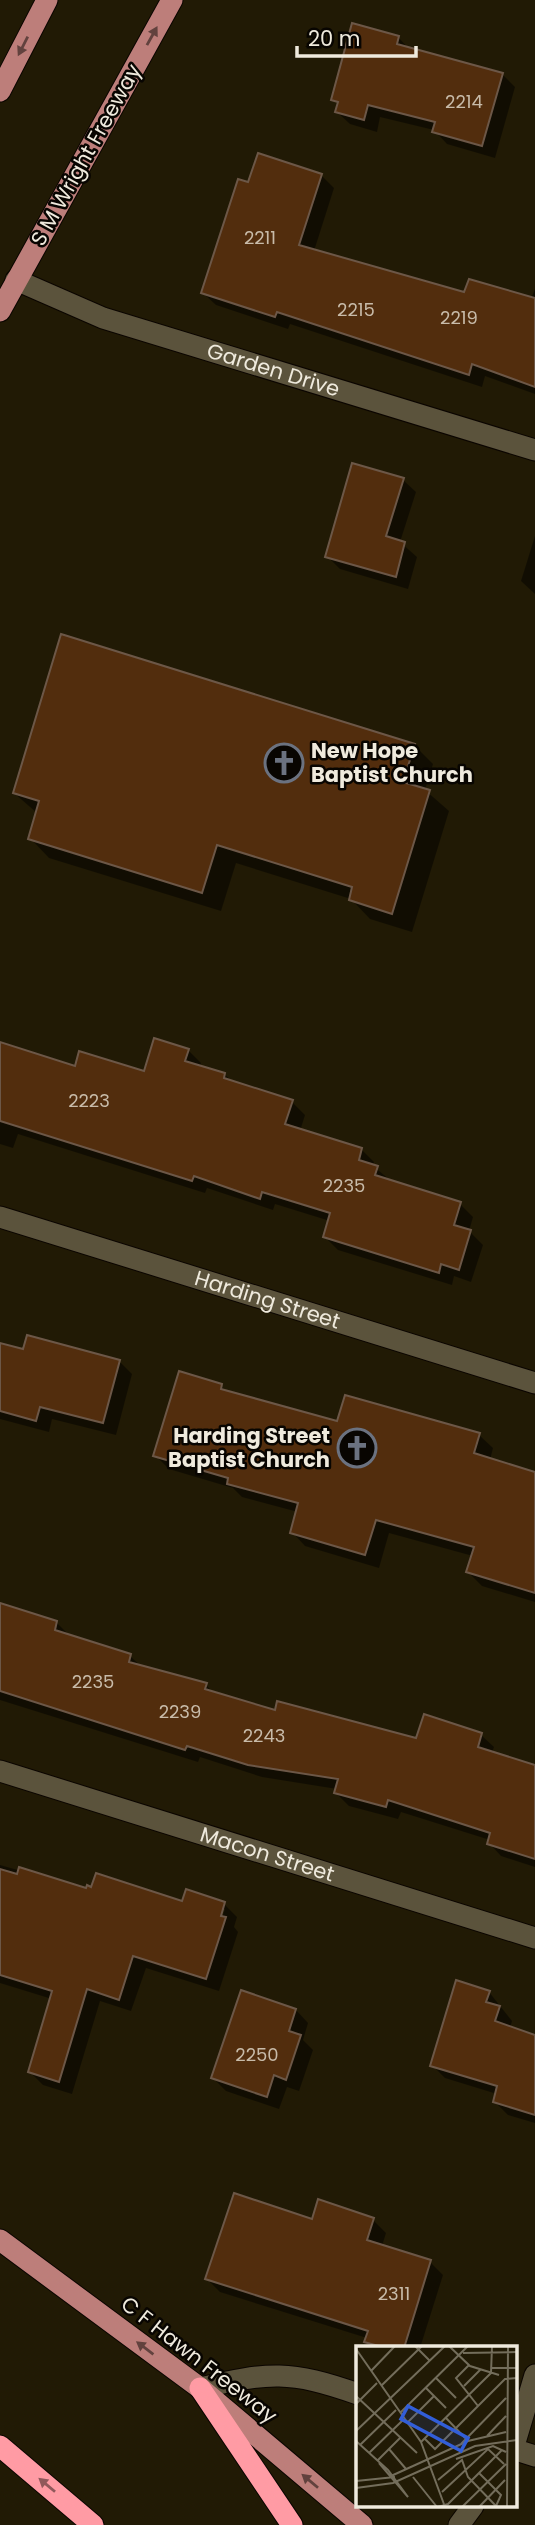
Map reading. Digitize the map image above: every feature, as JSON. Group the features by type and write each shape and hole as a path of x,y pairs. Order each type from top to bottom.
{"highway":[{"path":"200,2388 292,2525"},
{"path":"0,2446 93,2525"}],"main road":[{"path":"0,92 47,0"},
{"name":"S M Wright Freeway","path":"0,310 172,0"},
{"name":"C F Hawn Freeway","path":"0,2240 200,2388 362,2525"}],"street":[{"name":"Garden Drive","path":"16,280 103,318 535,450"},
{"name":"Harding Street","path":"0,1217 535,1383"},
{"name":"Macon Street","path":"0,1771 535,1938"},
{"path":"200,2388 248,2377 279,2374 314,2378 356,2393"},
{"path":"518,2432 535,2375"},
{"path":"518,2451 535,2456"},
{"path":"458,2525 472,2508"}],"building":[{"path":"352,23 399,36 397,44 503,73 482,146 432,132 435,122 368,105 364,120 335,112 338,102 331,100"},
{"path":"258,153 322,174 299,245 464,292 469,279 535,298 535,387 472,364 469,375 277,312 275,317 201,293 238,179 248,182"},
{"path":"352,463 404,478 386,536 405,542 396,577 325,557"},
{"name":"New Hope Baptist Church","path":"61,634 415,744 403,782 430,790 392,914 349,900 352,887 217,845 202,893 28,839 39,801 13,793"},
{"path":"154,1038 189,1049 185,1061 225,1073 224,1078 293,1100 285,1124 362,1148 359,1160 378,1166 375,1175 461,1202 454,1225 471,1230 459,1270 441,1264 439,1273 323,1237 330,1213 262,1192 260,1199 194,1176 192,1181 0,1121 0,1042 75,1066 79,1051 144,1071"},
{"path":"27,1335 120,1360 103,1423 40,1407 36,1421 0,1411 0,1343 23,1349"},
{"path":"179,1371 222,1384 221,1389 337,1421 345,1395 480,1433 474,1453 535,1472 535,1593 466,1572 474,1547 376,1520 365,1555 290,1533 298,1503 227,1484 228,1478 153,1456"},
{"path":"0,1603 57,1621 55,1630 131,1654 129,1662 207,1683 205,1689 275,1710 277,1701 416,1738 424,1714 482,1733 478,1747 535,1765 535,1859 487,1844 490,1833 388,1800 386,1807 334,1793 338,1779 248,1765 187,1746 185,1750 0,1691"},
{"path":"19,1867 86,1888 87,1885 91,1887 96,1873 182,1901 186,1889 225,1902 221,1916 226,1917 206,1979 133,1956 119,2000 87,1989 59,2082 28,2072 52,1991 0,1975 0,1869 17,1874"},
{"path":"456,1980 490,1991 486,2002 500,2006 495,2021 535,2035 535,2115 493,2102 497,2086 430,2066"},
{"path":"241,1990 296,2009 289,2031 301,2035 286,2080 274,2075 267,2097 211,2078"},
{"path":"234,2193 312,2219 318,2199 374,2218 367,2240 431,2260 405,2346 379,2346 364,2342 368,2331 205,2279"}],"place":[{"name":"New Hope Baptist Church","path":"284,763"},
{"name":"Harding Street Baptist Church","path":"357,1448"}]}
